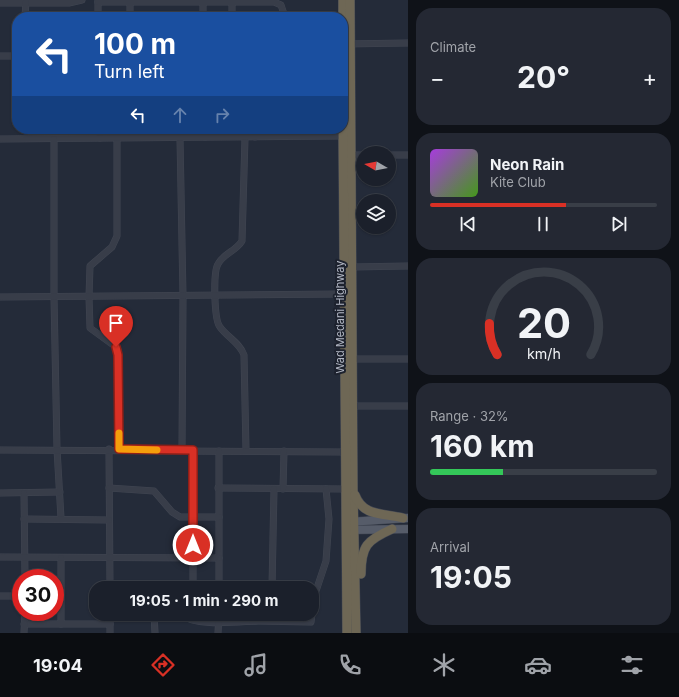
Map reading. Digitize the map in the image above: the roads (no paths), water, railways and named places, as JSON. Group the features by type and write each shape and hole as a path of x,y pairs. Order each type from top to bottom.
{"highway":[{"path":"343,0 343,12"},
{"name":"Wad Medani Highway","path":"348,29 350,0"},
{"name":"Wad Medani Highway","path":"348,72 351,155 352,267 352,406 349,489 356,633"},
{"name":"Wad Medani Highway","path":"343,134 345,452 349,489"},
{"path":"349,489 364,509 405,518"},
{"name":"Wad Medani Highway","path":"347,633 350,526"},
{"path":"361,633 361,572 364,551 370,540 392,529"}],"main road":[{"path":"350,526 405,518"},
{"path":"350,526 408,529"}],"street":[{"path":"0,3 69,3 82,0"},
{"path":"98,12 98,1 232,1 274,2 281,5 283,12"},
{"path":"130,1 130,12"},
{"path":"202,1 203,12"},
{"path":"232,1 232,12"},
{"path":"348,44 408,43"},
{"path":"0,56 12,56"},
{"path":"0,139 152,137 244,138 321,134"},
{"path":"116,138 117,236 112,247 90,266 89,297 90,328 118,350 119,449"},
{"path":"180,138 183,296 182,450"},
{"path":"244,138 242,241 239,247 220,261 216,266 216,296 218,326 239,347 244,355 246,451"},
{"path":"54,139 54,297 57,449 61,518"},
{"path":"351,155 356,155"},
{"path":"396,155 408,156"},
{"path":"352,267 408,266"},
{"path":"0,297 344,294"},
{"path":"352,359 408,359"},
{"path":"352,406 408,406"},
{"path":"110,449 108,520 110,581"},
{"path":"0,450 119,449 345,452"},
{"path":"193,450 193,581"},
{"path":"219,451 219,581"},
{"path":"283,489 284,451"},
{"path":"109,488 154,491 172,512 180,517 219,518"},
{"path":"218,488 349,489"},
{"path":"272,581 274,489"},
{"path":"319,582 326,561 329,519 326,489"},
{"path":"0,493 60,492"},
{"path":"24,493 25,569"},
{"path":"24,519 61,518 108,520"},
{"path":"0,556 109,559 220,558"},
{"path":"61,558 61,624"},
{"path":"0,596 12,596"},
{"path":"24,621 24,633"},
{"path":"154,621 155,633"},
{"path":"213,621 310,621"},
{"path":"218,622 218,633"},
{"path":"24,624 110,624 110,633"}]}
